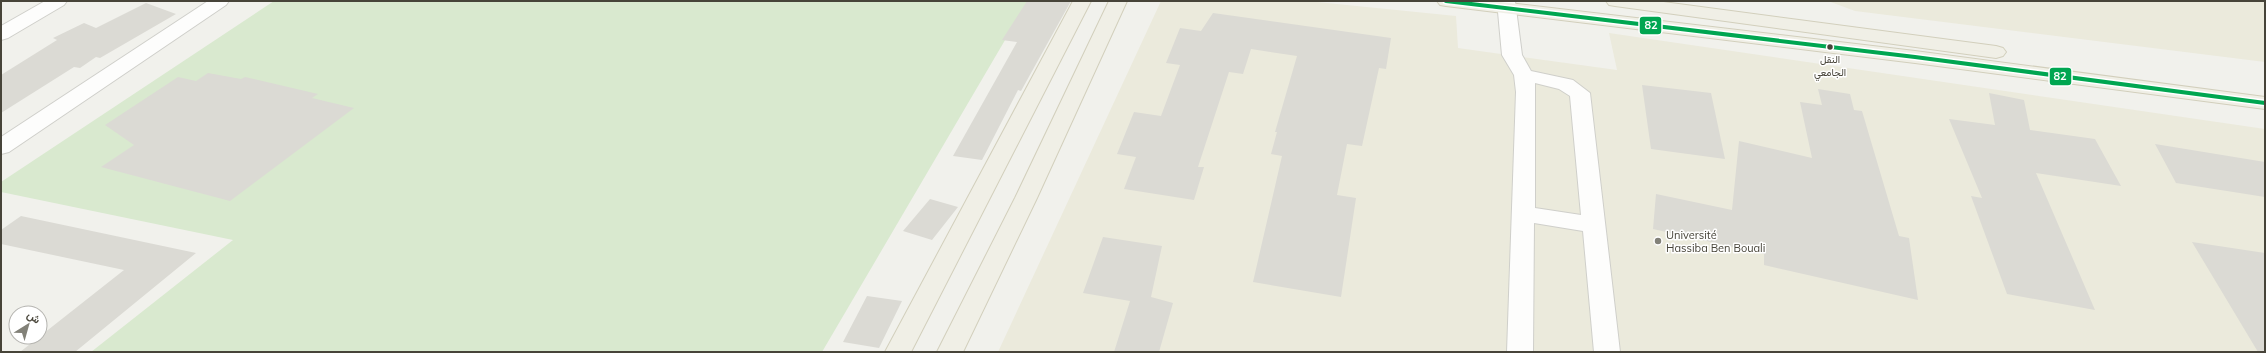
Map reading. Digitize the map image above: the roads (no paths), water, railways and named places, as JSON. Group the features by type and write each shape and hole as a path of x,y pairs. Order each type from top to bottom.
{"main road":[{"path":"898,352 1082,1"},
{"path":"950,352 1026,198 1118,1"},
{"path":"1446,1 1507,5 2265,102"},
{"path":"1615,1 2265,88"}],"street":[{"path":"1,23 40,1"},
{"path":"1,34 58,1"},
{"path":"1,146 220,1"},
{"path":"1507,5 1512,55 1524,75 1526,92 1520,352"},
{"path":"1524,75 1566,84 1580,93 1607,352"},
{"path":"1523,214 1594,225"}],"place":[{"name":"النقل الجامعي","path":"1830,47"},
{"name":"Université Hassiba Ben Bouali","path":"1658,241"}]}
